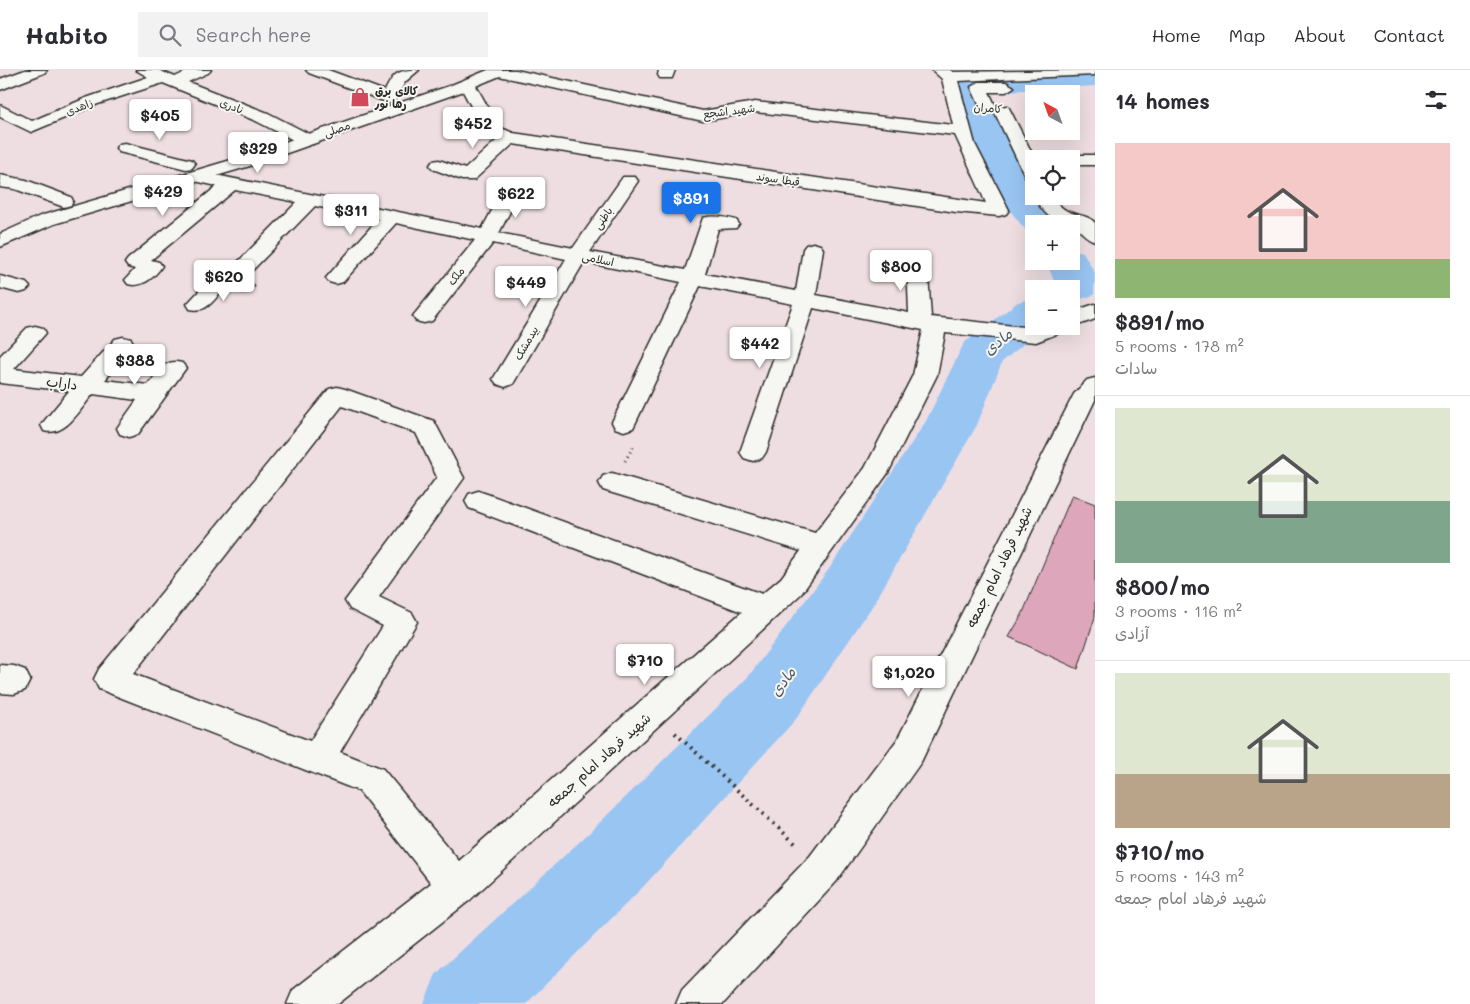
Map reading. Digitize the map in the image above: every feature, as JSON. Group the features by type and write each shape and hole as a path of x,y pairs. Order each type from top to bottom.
{"street":[{"path":"0,85 39,70"},
{"name":"نادری","path":"144,70 291,130 307,140"},
{"name":"زاهدی","path":"0,110 31,127 92,102 203,70"},
{"path":"314,70 390,98 398,80 411,70"},
{"name":"مصلی","path":"0,241 47,220 191,170 291,130 390,98 501,70"},
{"name":"شهید اشجع","path":"501,70 703,116 755,107 963,131"},
{"path":"963,131 945,74 1095,70"},
{"name":"مصلی","path":"0,226 64,201 307,140 469,77"},
{"name":"قیطا سوند","path":"469,77 492,130 509,138 947,205 999,210 966,144 963,131"},
{"path":"1025,152 1003,109 979,87 1019,87 1095,82"},
{"name":"کامران","path":"956,106 1003,109"},
{"path":"889,122 891,142"},
{"path":"439,165 468,176 509,138"},
{"name":"اسلامی","path":"125,148 232,183 311,200 928,324 1025,334"},
{"path":"1080,160 1095,160"},
{"path":"0,181 19,184 64,201"},
{"name":"باطنی","path":"578,255 629,182"},
{"path":"135,280 152,266 135,263 232,183"},
{"name":"ملک","path":"424,316 488,236 514,186"},
{"path":"198,304 219,281 238,284 311,200"},
{"path":"1048,205 1055,214 1070,221 1092,227"},
{"path":"336,278 392,216"},
{"path":"624,422 693,278 710,222 729,224"},
{"path":"753,452 805,300 813,249"},
{"name":"بیدمشک","path":"505,379 578,255"},
{"name":"شهید فرهاد امام جمعه","path":"308,1004 456,887 791,586 875,473 925,375 928,324 917,260"},
{"path":"1080,317 1095,311"},
{"path":"0,370 35,332"},
{"path":"53,425 123,344"},
{"path":"129,428 174,368"},
{"name":"داراب","path":"0,375 153,394"},
{"name":"شهید فرهاد امام جمعه","path":"696,1004 824,869 909,751 1086,394 1095,386"},
{"path":"317,759 402,622 360,602 451,478 425,427 337,395 110,679 371,780 456,887"},
{"path":"612,482 821,546"},
{"path":"478,501 766,608"}],"path":[{"path":"652,712 824,869"}],"building":[{"path":"1072,495 1095,504 1095,617 1078,669 1009,637 1022,615"}],"waterway":[{"name":"مادی","path":"1035,215 1019,197 965,83 1095,76"},
{"name":"مادی","path":"1072,270 1076,280"},
{"name":"مادی","path":"466,1004 616,860 772,698 851,587 951,425 981,354 1025,319"}],"place":[{"name":"کالای برق رها نور","path":"360,97"}]}
